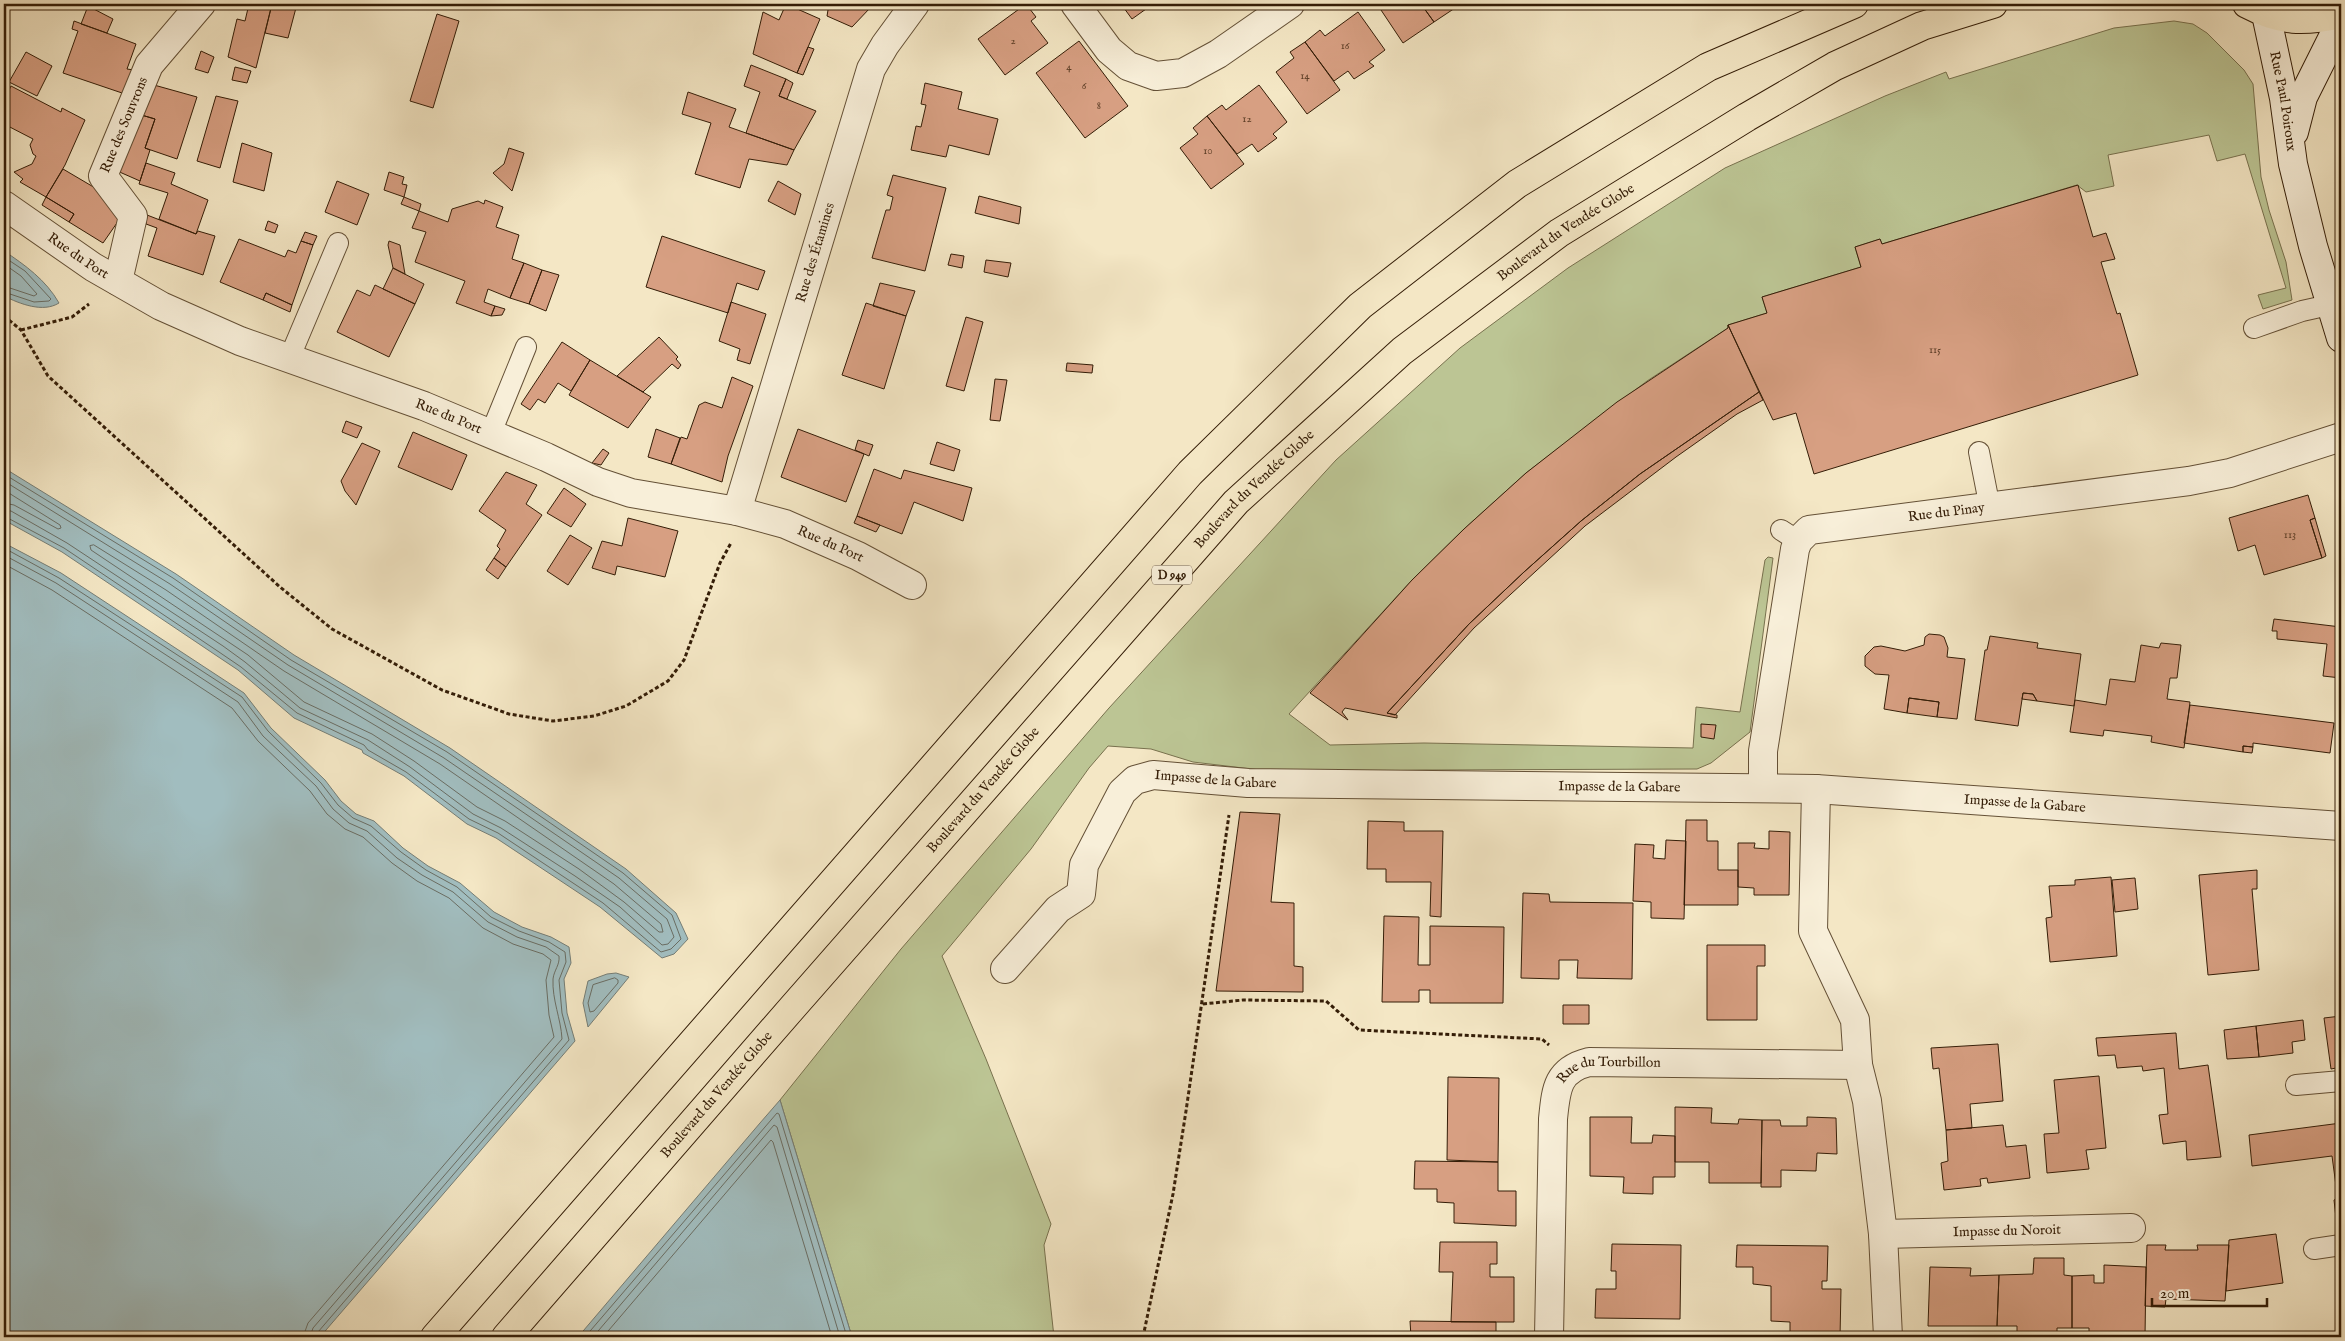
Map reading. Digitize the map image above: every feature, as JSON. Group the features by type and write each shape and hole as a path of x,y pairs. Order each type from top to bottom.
{"main road":[{"path":"435,1337 1190,472 1360,306 1517,184 1708,67 1854,4"},
{"name":"Boulevard du Vendée Globe","path":"506,1337 1236,502 1395,358 1559,233 1747,117 1835,66 1922,26 1993,4"},
{"path":"2256,9 2286,19 2314,20 2341,14"}],"street":[{"name":"Rue des Souvrons","path":"118,281 133,216 102,176 149,65 201,4"},
{"name":"Rue des Étamines","path":"737,511 871,69 885,45 915,4"},
{"path":"1075,4 1109,50 1128,66 1156,76 1184,73 1218,54 1290,4"},
{"name":"Rue Paul Poiroux","path":"2256,9 2284,98 2291,145"},
{"name":"Rue Paul Poiroux","path":"2291,145 2303,97 2341,21"},
{"path":"2291,145 2311,237 2341,338"},
{"name":"Rue du Port","path":"4,204 93,268 161,306 240,341 424,406 491,433 598,482 631,493 737,511 785,524 858,556 912,584"},
{"name":"Rue du Pinay","path":"1763,788 1763,751 1789,535 1809,530 2189,481 2230,473 2341,437"},
{"name":"Impasse de la Gabare","path":"1005,969 1058,909 1081,894 1084,865 1122,792 1135,780 1153,775 1233,782 1816,789 2341,826"},
{"path":"1816,789 1813,931 1855,1020 1858,1065 1867,1100 1883,1234 1888,1337"},
{"name":"Rue du Tourbillon","path":"1549,1337 1553,1119 1556,1090 1566,1072 1575,1065 1589,1062 1858,1065"},
{"name":"Impasse du Noroit","path":"1883,1234 2132,1228"}],"lane":[{"path":"290,359 338,243"},
{"path":"2254,328 2302,311 2330,305"},
{"path":"491,433 526,347"},
{"path":"1979,452 1990,508"},
{"path":"2296,1086 2341,1081"},
{"path":"2314,1249 2341,1245"}],"path":[{"path":"21,330 72,317 118,281"},
{"path":"4,316 21,330 48,376 280,587 332,628 442,690 509,714 553,721 594,716 626,706 668,682 684,660 720,562"},
{"path":"1143,1337 1173,1194 1203,1004 1233,782"},
{"path":"1203,1004 1243,1000 1326,1001 1359,1030 1542,1039 1575,1065"}],"green space":[{"path":"2174,21 2193,24 2207,33 2244,70 2253,84 2261,177 2269,210 2286,262 2292,300 2263,309 2258,295 2286,288 2245,154 2217,161 2209,135 2108,155 2114,186 2086,192 2077,185 1882,244 1880,239 1855,247 1861,267 1762,297 1767,313 1728,325 1728,328 1647,381 1526,473 1464,529 1412,580 1289,714 1330,745 1424,743 1693,748 1696,707 1740,712 1765,560 1768,557 1773,558 1750,732 1711,763 1697,769 1424,770 1285,773 1193,762 1151,749 1108,746 1089,768 1031,849 942,956 986,1059 1051,1224 1044,1245 1054,1337 852,1337 780,1100 901,949 1109,708 1336,460 1460,348 1568,268 1725,168 1885,96 1946,72 1949,79 2114,28"}],"water":[{"path":"4,251 41,280 59,303 46,307 31,306 4,296"},
{"path":"4,468 176,574 294,655 450,748 626,869 676,913 688,939 674,954 662,958 600,907 496,838 467,824 404,776 363,753 362,750 294,718 238,670 62,552 4,520"},
{"path":"4,543 61,573 244,693 271,728 325,780 341,801 356,814 374,821 403,848 428,866 460,883 494,912 522,927 551,937 569,947 571,963 564,979 567,1013 575,1041 320,1337 4,1337"},
{"path":"616,973 629,977 588,1027 583,1003 588,981 607,974"},
{"path":"780,1100 852,1337 578,1337 760,1123"}],"building":[{"path":"249,4 272,4 256,68 228,57 237,19 245,21"},
{"path":"272,4 297,4 288,38 265,33"},
{"path":"786,4 820,19 797,73 753,54 763,12 779,20"},
{"path":"829,4 861,4 870,8 852,27 827,16"},
{"path":"1026,4 1036,17 1031,21 1048,43 1005,75 978,39"},
{"path":"1121,4 1153,4 1132,19"},
{"path":"1377,4 1421,4 1434,22 1403,43"},
{"path":"1421,4 1461,4 1434,22"},
{"path":"88,6 113,19 107,33 81,24"},
{"path":"1358,12 1385,50 1369,62 1374,66 1354,79 1348,71 1334,81 1305,42 1320,30 1325,36"},
{"path":"437,14 459,21 433,108 410,101"},
{"path":"74,21 136,44 127,69 134,70 125,94 63,73 78,31 72,29"},
{"path":"1079,41 1128,106 1085,138 1036,73"},
{"path":"1305,42 1340,90 1307,114 1276,72 1294,58 1290,52"},
{"path":"808,47 814,49 803,75 797,73"},
{"path":"201,51 214,57 208,73 195,69"},
{"path":"26,52 52,66 37,96 9,82"},
{"path":"751,65 786,79 779,96 816,111 794,150 746,133 760,92 744,86"},
{"path":"235,67 251,71 247,83 232,80"},
{"path":"786,79 793,83 787,99 779,96"},
{"path":"925,83 962,92 958,109 998,119 989,155 949,145 946,157 911,150 916,126 921,127 926,105 921,104"},
{"path":"154,85 197,97 177,159 145,148 155,119 138,114"},
{"path":"1259,85 1287,122 1273,134 1277,138 1258,152 1252,144 1237,154 1207,116 1222,105 1226,110"},
{"path":"11,86 61,112 62,108 85,120 65,165 46,197 20,182 23,179 14,172 32,164 36,156 33,154 30,145 33,139 4,124 4,100"},
{"path":"688,92 736,109 729,127 794,150 787,165 749,159 740,188 695,174 711,123 682,114"},
{"path":"216,96 238,101 220,168 197,161"},
{"path":"138,114 155,119 145,148 150,150 140,181 115,170"},
{"path":"1207,116 1244,164 1211,189 1180,148 1198,134 1193,128"},
{"path":"242,143 272,153 264,191 233,182"},
{"path":"509,148 524,153 512,191 493,173 504,164"},
{"path":"146,163 175,173 171,184 208,200 196,234 159,219 168,193 139,184"},
{"path":"63,169 102,192 119,220 103,243 69,222 74,214 46,197"},
{"path":"389,172 404,177 402,184 407,185 404,197 384,190"},
{"path":"893,175 946,188 925,271 872,258 886,210 890,210 893,197 887,195"},
{"path":"337,181 369,194 357,225 325,212"},
{"path":"778,181 801,194 795,215 768,201"},
{"path":"2078,185 2093,237 2106,233 2115,259 2101,262 2117,314 2120,313 2138,375 1814,474 1796,413 1773,420 1728,325 1767,313 1762,297 1861,267 1855,247 1880,239 1882,244"},
{"path":"979,196 1021,207 1019,224 975,213"},
{"path":"46,197 74,214 69,222 42,205"},
{"path":"404,197 421,204 419,211 401,204"},
{"path":"485,200 503,207 496,227 519,235 512,259 524,263 510,298 488,289 484,302 495,306 491,316 456,303 465,281 415,262 426,232 412,228 419,211 448,222 452,209 478,201 484,204"},
{"path":"147,215 196,234 198,231 215,236 203,275 148,256 157,228 146,224"},
{"path":"268,221 278,225 275,233 265,230"},
{"path":"305,232 317,236 313,245 301,241"},
{"path":"662,236 765,271 758,290 737,283 728,313 646,287"},
{"path":"239,239 285,257 288,250 296,253 301,241 313,245 292,305 266,293 263,300 220,282"},
{"path":"389,241 400,245 405,274 393,268 388,245"},
{"path":"951,254 964,256 962,268 948,265"},
{"path":"986,260 1011,263 1008,277 984,272"},
{"path":"524,263 542,270 529,304 510,298"},
{"path":"393,268 424,284 415,304 383,289"},
{"path":"542,270 559,275 546,311 529,304"},
{"path":"880,283 915,291 906,316 873,306"},
{"path":"375,285 415,304 389,357 337,332 357,290 370,296"},
{"path":"266,293 292,305 290,312 263,300"},
{"path":"731,302 766,314 750,364 737,360 740,349 719,341"},
{"path":"866,303 906,316 884,389 842,375"},
{"path":"495,306 505,309 502,315 491,316"},
{"path":"966,317 983,322 964,391 946,386"},
{"path":"1728,325 1759,392 1640,474 1581,521 1524,572 1469,624 1387,713 1397,715 1397,718 1345,708 1342,712 1348,720 1310,693 1412,580 1464,529 1526,473 1617,402 1728,328"},
{"path":"659,337 678,357 676,359 681,365 678,369 672,364 643,392 617,376"},
{"path":"562,342 590,360 571,391 558,383 545,403 538,399 530,410 521,404"},
{"path":"590,360 651,397 628,428 569,395"},
{"path":"1067,363 1093,365 1092,373 1066,371"},
{"path":"732,377 753,386 728,456 722,482 671,464 681,437 687,439 699,405 705,402 722,408"},
{"path":"995,379 1007,380 1000,421 990,420"},
{"path":"1759,392 1763,400 1737,414 1676,457 1585,526 1474,628 1395,715 1387,713 1469,624 1581,521 1640,474"},
{"path":"346,421 362,427 357,438 342,432"},
{"path":"656,429 680,438 671,464 648,457"},
{"path":"798,429 864,454 846,502 781,477"},
{"path":"413,432 467,455 452,490 398,467"},
{"path":"858,440 873,445 869,456 855,450"},
{"path":"937,442 960,450 954,471 930,464"},
{"path":"362,443 380,451 356,505 345,491 341,481"},
{"path":"603,449 609,453 601,465 592,463"},
{"path":"874,469 901,479 904,470 972,488 963,521 914,502 902,534 857,516"},
{"path":"506,472 537,485 526,504 542,515 506,567 494,558 500,549 497,546 506,530 479,511"},
{"path":"564,488 586,504 571,527 547,513"},
{"path":"2308,495 2315,518 2310,520 2322,558 2264,575 2255,545 2238,551 2229,518"},
{"path":"857,516 880,525 876,532 854,523"},
{"path":"628,518 678,531 665,577 617,566 615,575 592,568 602,541 622,546"},
{"path":"2315,518 2326,556 2322,558 2310,520"},
{"path":"570,535 592,548 568,585 547,571"},
{"path":"494,558 506,567 498,579 486,570"},
{"path":"2274,619 2341,627 2341,678 2323,676 2327,644 2277,639 2277,631 2272,631"},
{"path":"1929,634 1944,637 1948,648 1947,657 1965,659 1957,719 1937,717 1939,702 1909,698 1907,713 1884,709 1889,675 1875,674 1865,666 1865,656 1874,647 1881,646 1905,651 1924,645 1925,637"},
{"path":"1990,636 2038,643 2037,648 2081,654 2074,706 2037,701 2033,694 2023,693 2018,726 1975,720 1985,650 1987,650"},
{"path":"2161,643 2181,645 2177,678 2170,678 2167,699 2190,702 2184,748 2151,742 2152,736 2104,730 2103,736 2070,732 2075,700 2106,705 2110,679 2135,682 2141,645 2159,648"},
{"path":"2023,693 2033,694 2037,701 2022,699"},
{"path":"1909,698 1939,702 1937,717 1907,713"},
{"path":"2190,705 2334,723 2330,753 2253,743 2253,747 2243,746 2243,752 2184,743"},
{"path":"1701,724 1716,725 1714,739 1701,737"},
{"path":"2243,746 2253,747 2252,753 2243,752"},
{"path":"1240,812 1280,814 1271,902 1294,903 1294,966 1303,967 1303,992 1216,991"},
{"path":"1686,820 1707,820 1707,841 1718,841 1718,870 1738,870 1738,905 1684,905"},
{"path":"1368,821 1404,822 1404,831 1443,831 1441,917 1430,916 1431,882 1386,882 1386,869 1367,869"},
{"path":"1769,831 1790,832 1789,895 1754,895 1754,888 1738,887 1738,843 1755,843 1754,848 1769,849"},
{"path":"1666,840 1686,841 1684,919 1651,918 1651,902 1633,901 1635,844 1654,845 1653,858 1665,859"},
{"path":"2257,870 2257,889 2252,889 2259,970 2208,975 2199,875"},
{"path":"2111,877 2117,956 2050,962 2046,918 2052,917 2049,886 2075,885 2075,880"},
{"path":"2135,878 2138,909 2115,912 2112,880"},
{"path":"1523,893 1549,894 1550,902 1633,903 1632,979 1577,978 1578,960 1559,960 1559,979 1521,978"},
{"path":"1384,916 1419,917 1418,965 1430,965 1430,926 1504,927 1503,1003 1430,1003 1430,990 1419,990 1419,1002 1382,1002"},
{"path":"1707,945 1765,945 1765,966 1757,966 1757,1020 1707,1020"},
{"path":"1563,1005 1589,1005 1589,1024 1563,1024"},
{"path":"2341,1016 2341,1067 2331,1069 2324,1018"},
{"path":"2303,1020 2305,1040 2292,1042 2293,1053 2259,1057 2256,1026"},
{"path":"2256,1026 2259,1057 2227,1059 2224,1030"},
{"path":"2176,1033 2179,1069 2208,1065 2221,1157 2187,1160 2186,1141 2163,1144 2159,1115 2168,1114 2164,1068 2143,1071 2142,1066 2117,1068 2115,1055 2098,1056 2096,1038"},
{"path":"1998,1044 2003,1101 1970,1104 1972,1128 1946,1130 1939,1068 1933,1069 1931,1048"},
{"path":"2099,1076 2106,1148 2086,1150 2089,1169 2047,1173 2044,1134 2059,1133 2054,1080"},
{"path":"1448,1077 1499,1078 1498,1162 1447,1160"},
{"path":"1675,1107 1712,1108 1711,1123 1738,1124 1739,1119 1762,1120 1761,1183 1709,1183 1709,1162 1675,1162"},
{"path":"1590,1117 1632,1117 1631,1143 1652,1143 1653,1135 1675,1136 1675,1177 1653,1177 1653,1194 1623,1193 1624,1177 1590,1176"},
{"path":"1807,1117 1836,1118 1837,1154 1817,1153 1816,1171 1781,1170 1781,1187 1761,1187 1762,1120 1780,1120 1781,1126 1807,1126"},
{"path":"2341,1123 2341,1196 2340,1186 2336,1186 2332,1156 2252,1166 2249,1135"},
{"path":"2003,1125 2006,1147 2026,1145 2030,1178 1988,1183 1987,1178 1980,1179 1981,1186 1944,1190 1941,1163 1948,1161 1946,1130"},
{"path":"1415,1161 1498,1162 1498,1191 1516,1191 1516,1226 1454,1223 1454,1203 1437,1202 1437,1189 1414,1189"},
{"path":"2338,1198 2341,1198 2341,1215"},
{"path":"2338,1198 2341,1217 2336,1218 2334,1200"},
{"path":"2276,1234 2283,1283 2226,1291 2229,1240"},
{"path":"1440,1242 1497,1242 1497,1264 1490,1264 1490,1277 1514,1277 1514,1322 1451,1322 1453,1272 1439,1272"},
{"path":"1612,1244 1681,1245 1680,1319 1595,1318 1596,1289 1616,1289 1616,1271 1611,1271"},
{"path":"1737,1245 1828,1246 1827,1281 1822,1281 1822,1289 1841,1289 1840,1337 1790,1337 1790,1322 1771,1321 1771,1286 1753,1284 1753,1267 1736,1267"},
{"path":"2147,1245 2166,1245 2165,1250 2198,1250 2197,1245 2229,1245 2225,1301 2166,1299 2165,1307 2145,1306"},
{"path":"2034,1258 2064,1258 2064,1275 2072,1276 2072,1328 2057,1328 2057,1337 2017,1337 2017,1326 1997,1326 1999,1275 2033,1274"},
{"path":"2104,1265 2146,1267 2145,1337 2089,1337 2089,1328 2072,1328 2072,1276 2094,1275 2094,1283 2104,1283"},
{"path":"1930,1267 1971,1268 1970,1276 1999,1275 1997,1326 1928,1326"},
{"path":"1410,1321 1496,1322 1496,1337 1411,1337"}]}
